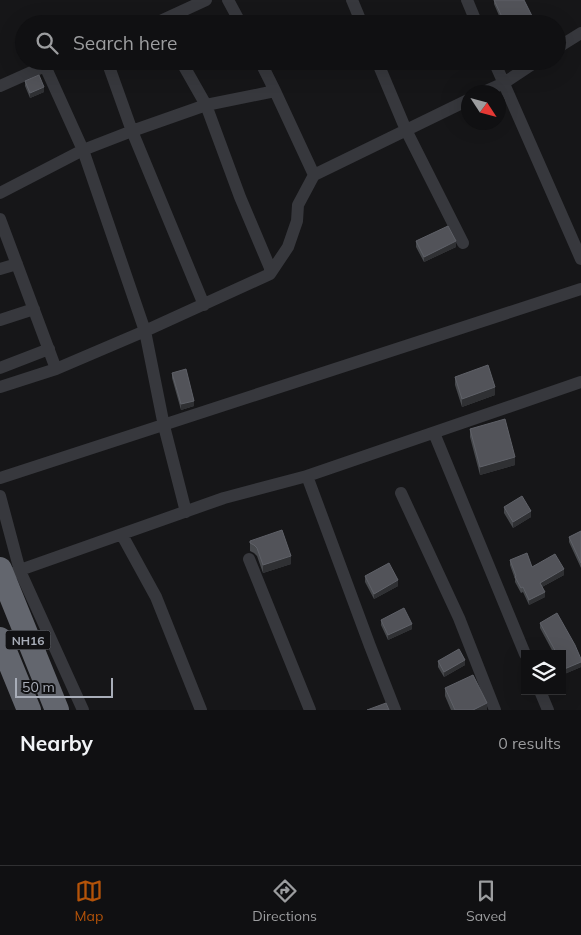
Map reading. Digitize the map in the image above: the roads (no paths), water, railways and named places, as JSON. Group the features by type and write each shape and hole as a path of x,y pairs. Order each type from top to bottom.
{"highway":[{"name":"NH16","path":"6,574 57,710"},
{"name":"NH16","path":"0,639 29,710"}],"street":[{"path":"174,15 206,0"},
{"path":"228,0 236,15"},
{"path":"352,0 358,15"},
{"path":"467,0 473,15"},
{"path":"566,42 581,33"},
{"path":"0,86 36,70"},
{"path":"47,70 82,150 145,331 164,426 186,512"},
{"path":"110,70 132,130 204,304"},
{"path":"186,70 206,105 270,268 270,274"},
{"path":"264,70 314,175"},
{"path":"381,70 406,130 463,243"},
{"path":"498,70 581,259"},
{"path":"500,85 524,70"},
{"path":"0,192 82,150 132,130 206,105 275,91"},
{"path":"0,387 56,370 270,274 288,247 297,220 298,205 314,175 461,103"},
{"path":"0,219 56,370"},
{"path":"0,270 16,264"},
{"path":"0,478 581,289"},
{"path":"0,320 34,309"},
{"path":"0,368 49,349"},
{"path":"6,574 186,512 227,504 581,382"},
{"path":"434,432 523,650"},
{"path":"307,476 395,710"},
{"path":"401,493 459,618 496,710"},
{"path":"0,496 6,574 83,710"},
{"path":"122,535 156,597 201,710"},
{"path":"249,560 310,710"},
{"path":"542,695 548,710"}]}
